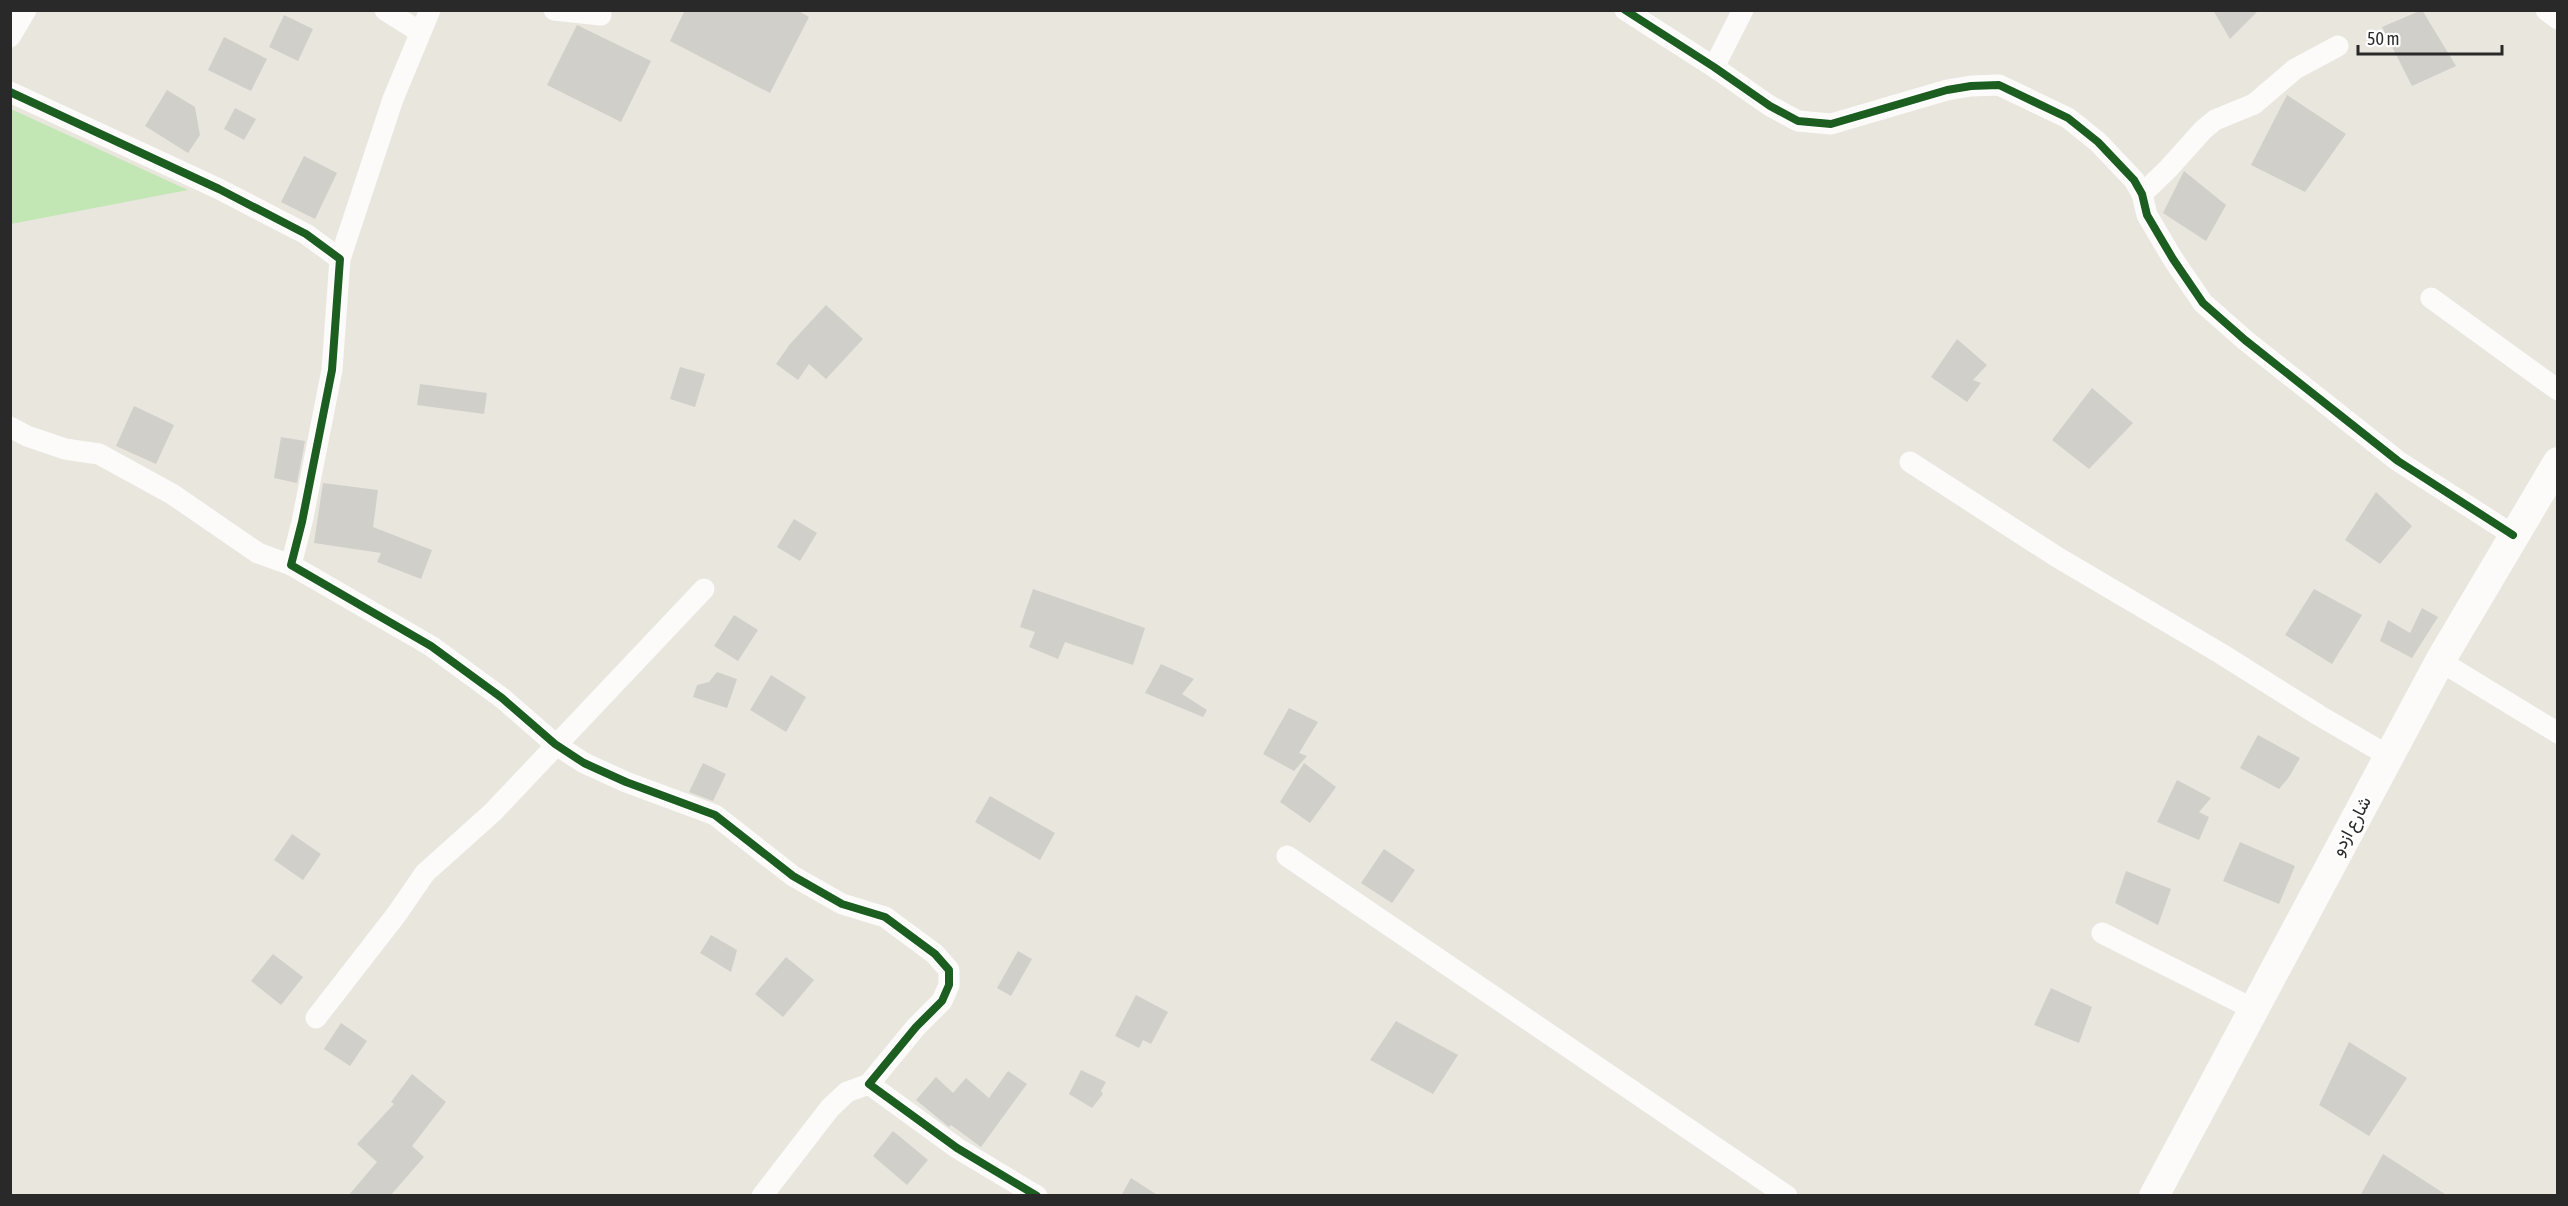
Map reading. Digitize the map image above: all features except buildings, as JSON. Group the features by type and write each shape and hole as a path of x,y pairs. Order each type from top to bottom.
{"street":[{"path":"10,38 26,10"},
{"path":"385,10 420,32"},
{"path":"291,565 302,522 332,370 340,259 393,99 430,10"},
{"path":"554,10 601,15"},
{"path":"1625,10 1714,66 1770,106 1798,121 1831,124 1947,90 1999,85 2068,118 2123,166 2142,194 2147,215 2203,303 2245,340 2397,461 2513,535"},
{"path":"1714,66 1743,10"},
{"path":"2546,10 2558,19"},
{"path":"2142,194 2168,169 2202,130 2215,120 2254,104 2295,69 2338,46"},
{"path":"10,92 228,194 306,234 340,259"},
{"path":"2431,298 2558,390"},
{"path":"10,428 65,449 99,454 172,494 258,554 291,565 431,645 502,698 555,744 584,763 626,782 715,815 793,876 842,904 885,917 935,954 949,970 950,985 942,1001 916,1027 868,1084 847,1092 830,1108 762,1196"},
{"path":"1910,462 2057,557 2389,756"},
{"name":"شارع ازدو","path":"2154,1196 2439,661 2558,462"},
{"path":"316,1018 396,915 425,873 493,812 704,589"},
{"path":"2439,661 2558,733"},
{"path":"1287,856 1787,1196"},
{"path":"2102,933 2255,1010"},
{"path":"868,1084 957,1148 1037,1196"}],"green space":[{"path":"11,109 188,190 11,224"}],"cycle path":[{"path":"1625,10 1770,106 1798,121 1831,124 1947,90 1999,85 2068,118 2098,142 2134,180 2142,194 2147,215 2203,303 2245,340 2398,461 2513,535"},
{"path":"10,92 219,189 306,234 340,259 332,370 302,522 291,565 431,646 502,698 555,744 584,763 626,782 715,815 793,876 842,904 885,917 935,954 949,970 949,985 942,1001 916,1027 869,1084 957,1148 1037,1196"}]}
